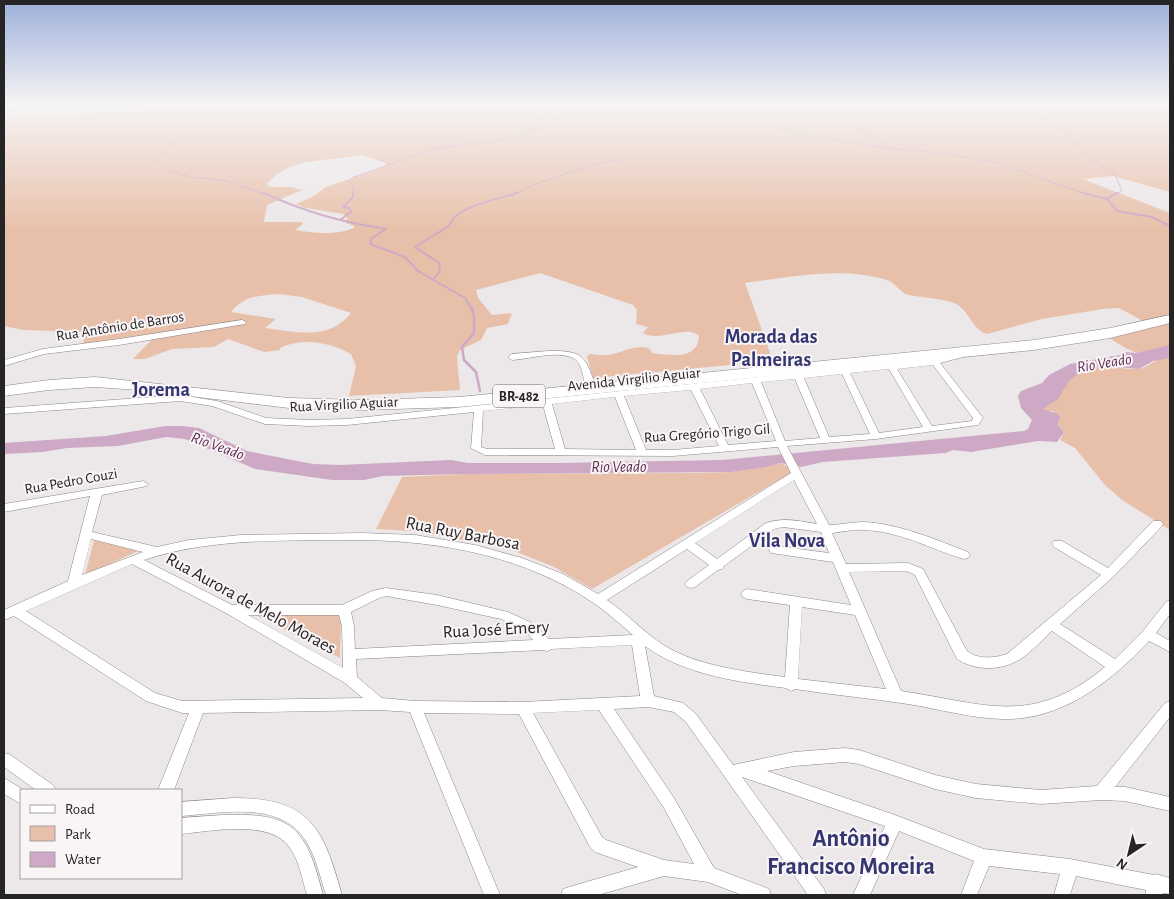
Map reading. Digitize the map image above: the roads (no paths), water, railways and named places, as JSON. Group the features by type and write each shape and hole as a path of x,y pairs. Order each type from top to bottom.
{"highway":[{"name":"BR-482","path":"4,392 50,384 102,382 151,386 265,401 366,406 459,402 1070,340 1145,326 1170,319"}],"street":[{"name":"Rua Antônio de Barros","path":"6,361 42,352 119,342 242,322"},
{"name":"Avenida Virgilio Aguiar","path":"479,408 935,362 968,351"},
{"path":"512,357 554,353 575,357 581,361 592,389"},
{"name":"Rua Gregório Trigo Gil","path":"479,408 476,448 485,452 642,453 783,447 975,423 978,418 935,362"},
{"path":"892,366 930,429"},
{"path":"845,371 876,436"},
{"path":"798,375 826,441"},
{"path":"755,380 783,447 825,529 896,696"},
{"path":"694,386 725,449"},
{"path":"619,395 642,453"},
{"name":"Rua Virgilio Aguiar","path":"4,411 180,398 214,403 265,421 308,423 357,421 479,408"},
{"path":"547,401 560,452"},
{"path":"599,599 796,473"},
{"name":"Rua Pedro Couzi","path":"4,508 142,484"},
{"path":"72,585 97,492"},
{"path":"692,584 762,532 774,524 784,522 825,529 864,526 885,528 909,534 964,555"},
{"path":"775,550 840,563 908,567 916,570 919,572 960,652 970,660 1002,662 1012,658 1109,574 1157,524"},
{"path":"86,534 157,551"},
{"name":"Rua Ruy Barbosa","path":"10,612 133,559 157,551 189,544 227,540 353,537 430,541 532,565 599,599 641,639 672,656 709,669 791,685 896,696 991,712 1013,713 1057,703 1073,695 1115,666 1149,635 1170,605"},
{"path":"687,543 718,566"},
{"path":"1058,544 1109,574"},
{"name":"Rua Aurora de Melo Moraes","path":"133,559 230,610 350,680 379,704"},
{"path":"230,610 344,610 381,592 437,600 512,618 528,626 547,646"},
{"path":"747,594 796,603 861,611"},
{"path":"791,685 796,603"},
{"name":"Rua Aurora de Melo Moraes","path":"344,610 348,626 350,680"},
{"path":"10,612 151,697 182,708 379,704 415,707 523,708 604,705 648,701 678,707 691,718 737,770 818,895"},
{"path":"1052,624 1115,666"},
{"path":"1149,635 1170,647"},
{"path":"641,639 648,701"},
{"name":"Rua José Emery","path":"350,654 547,646 641,639"},
{"path":"604,705 669,803 708,874"},
{"path":"415,707 492,895"},
{"path":"1102,793 1170,707"},
{"path":"166,789 198,708"},
{"path":"523,708 596,842 606,849 664,868 708,874 763,895"},
{"path":"737,770 794,759 845,755 860,757 935,782 976,791 1041,797 1102,793 1145,797 1170,804"},
{"path":"4,759 47,789"},
{"path":"737,770 895,822 984,857 1070,867 1160,888"},
{"path":"4,785 20,796"},
{"path":"182,809 264,806 279,810 294,818 310,832 322,856 334,895"},
{"path":"861,895 895,822"},
{"path":"182,826 256,823 283,829 297,844 307,867 315,895"},
{"path":"969,895 984,857"},
{"path":"1062,895 1070,867"},
{"path":"568,895 664,868"}],"water":[{"path":"1170,349 1170,358 1153,361 1139,369 1103,366 1084,369 1069,381 1058,399 1043,409 1058,414 1060,418 1057,424 1064,432 1057,442 1038,441 971,452 953,450 945,453 823,462 801,467 780,463 767,467 732,472 464,474 383,476 364,480 332,480 255,469 185,439 166,437 118,446 67,448 43,452 4,454 4,443 106,436 165,426 183,426 199,428 247,451 313,464 340,465 451,460 468,463 559,463 722,460 1024,431 1028,429 1032,420 1021,408 1018,396 1021,391 1042,383 1049,375 1070,364 1120,355 1124,352 1151,354"}],"waterway":[{"path":"168,147 159,160 169,171 191,177 227,181 267,195"},
{"path":"353,195 354,187 348,181 354,177 432,149 448,147"},
{"path":"875,147 943,153 998,163 1088,195"},
{"path":"1081,147 1095,161 1115,174 1122,191 1115,195"},
{"path":"513,195 538,183 595,164 637,157"},
{"path":"264,193 294,206 340,220"},
{"path":"433,280 440,271 439,263 415,247 449,226 453,219 468,208 517,193"},
{"path":"1083,193 1106,199"},
{"path":"1106,199 1117,193"},
{"path":"340,220 351,212 349,208 343,207 353,195"},
{"path":"1106,199 1117,211 1152,217 1170,226"},
{"path":"340,220 386,229 372,238 370,244 405,257 418,271 433,280"},
{"path":"433,280 465,298 472,310"},
{"path":"472,308 474,333 462,347 464,360 476,372 480,391"},
{"name":"Rio Veado","path":"1124,360 1170,349"}],"district":[{"name":"Morada das Palmeiras","path":"771,348"},
{"name":"Jorema","path":"161,389"},
{"name":"Vila Nova","path":"787,540"},
{"name":"Antônio Francisco Moreira","path":"851,852"}]}
